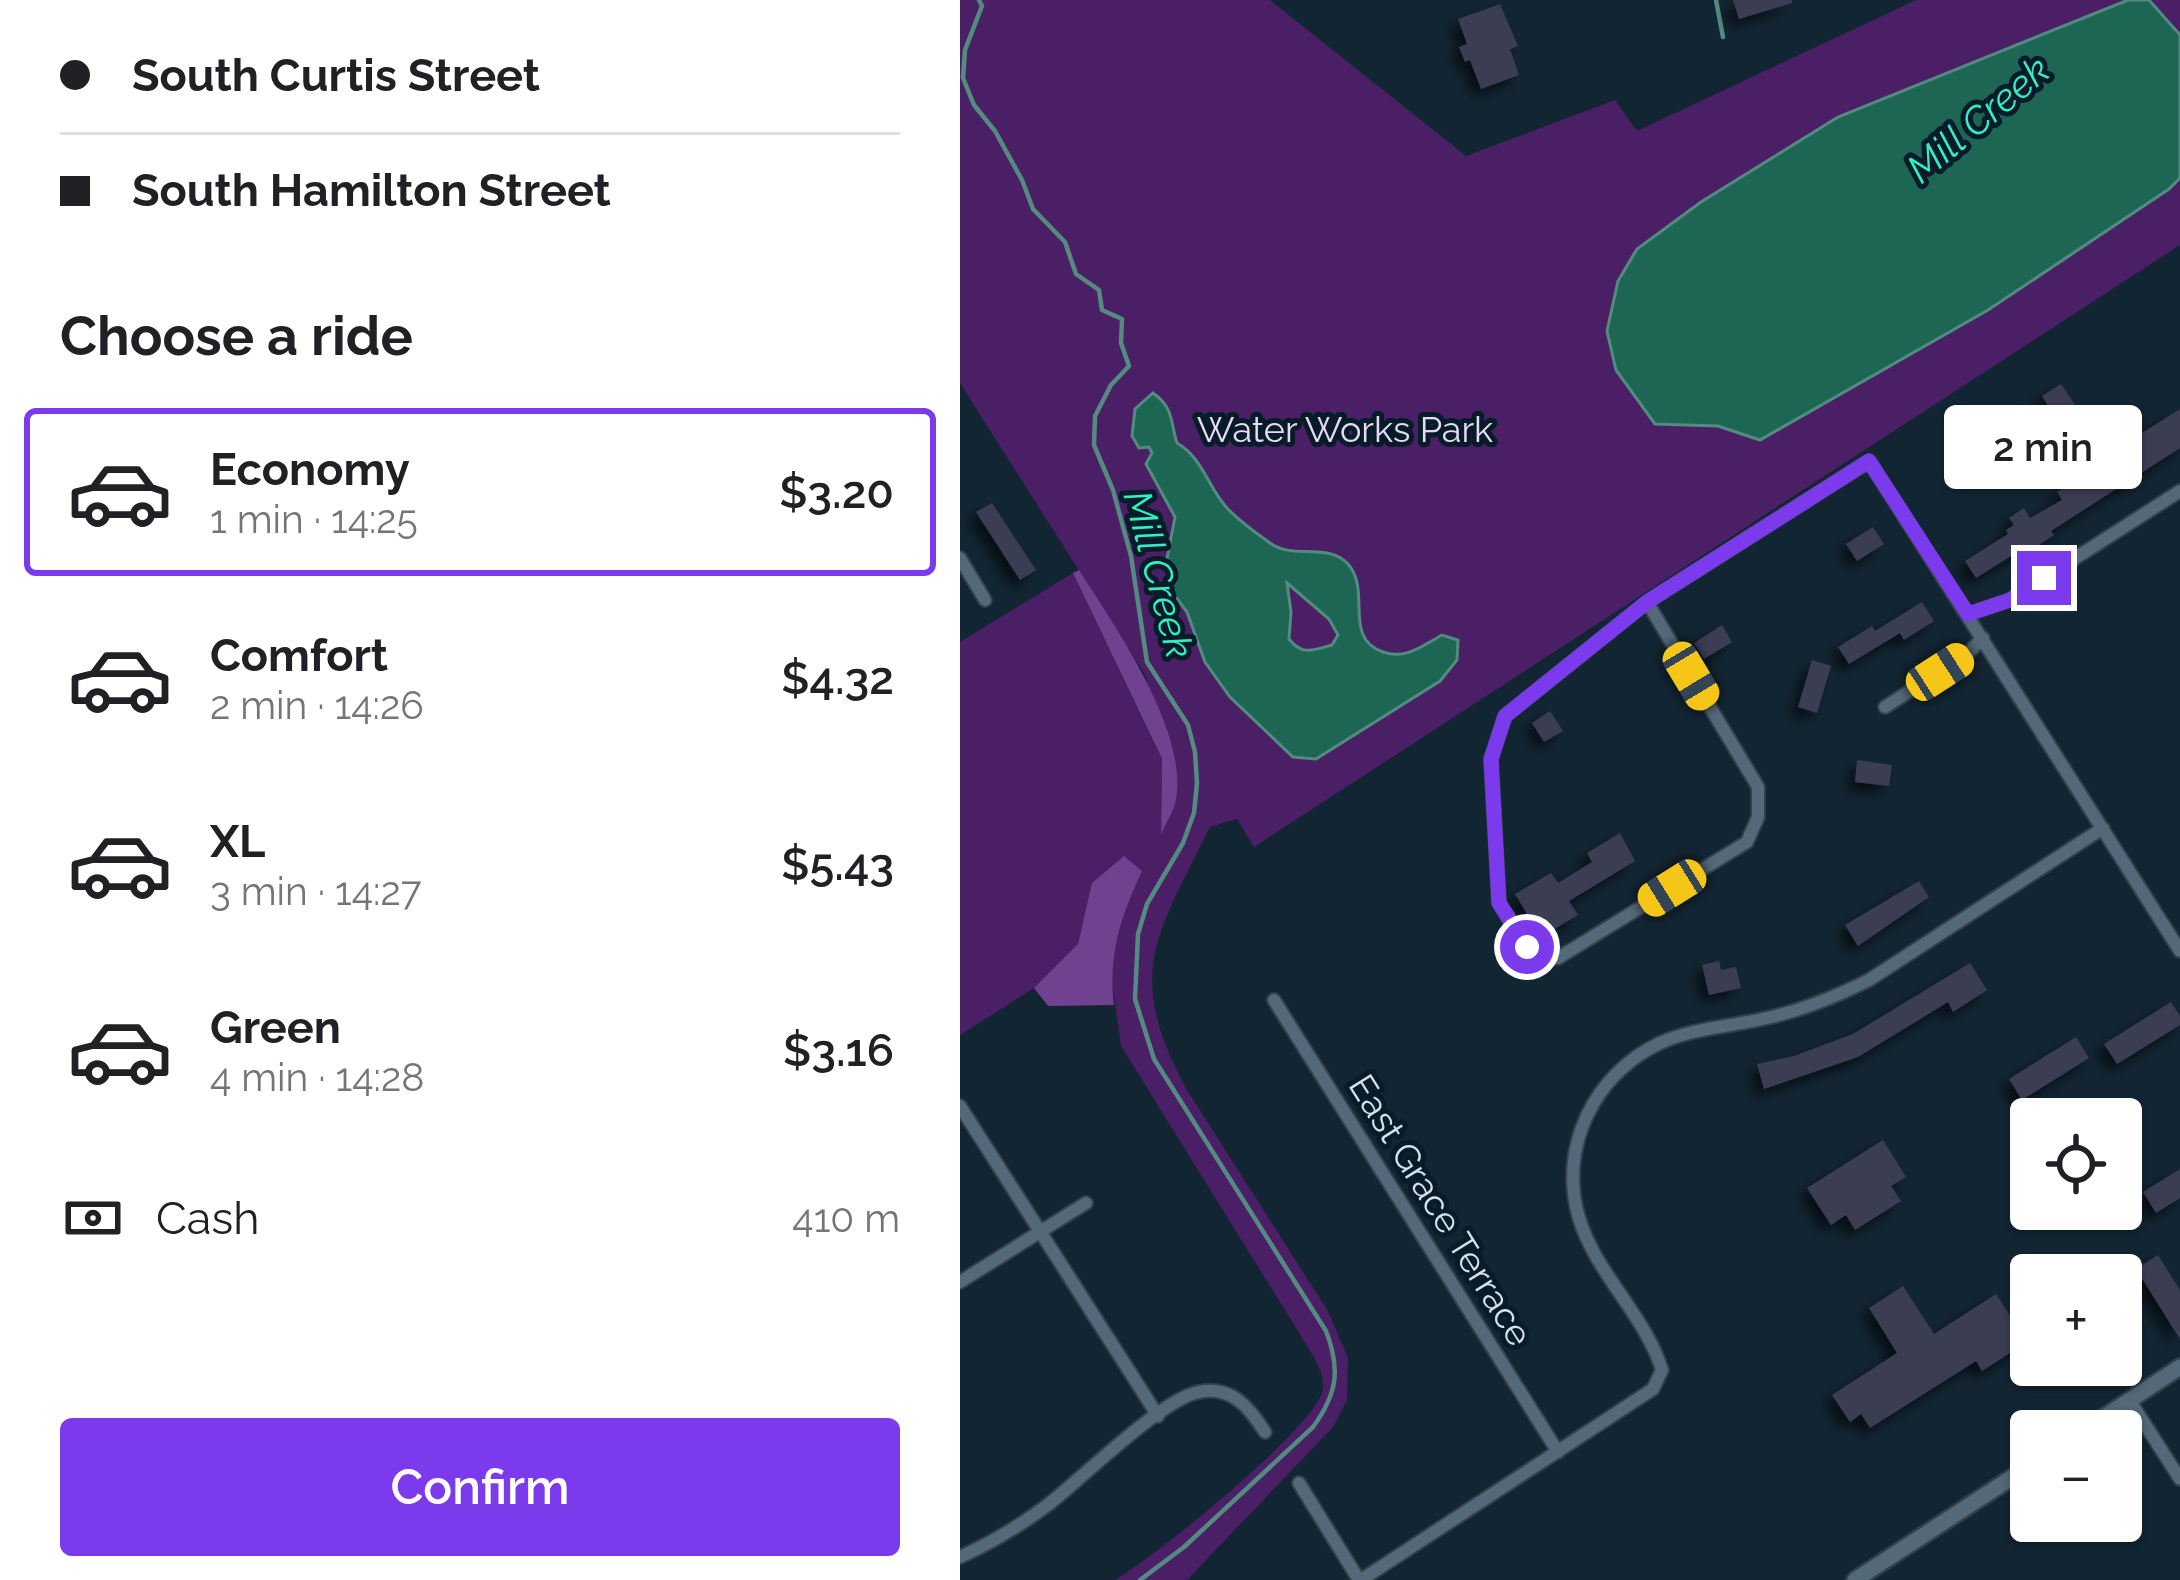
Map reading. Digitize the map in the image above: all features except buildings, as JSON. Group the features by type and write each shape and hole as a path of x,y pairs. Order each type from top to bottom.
{"street":[{"path":"1647,602 1758,787 1759,817 1747,842 1558,958 1527,947 1499,903 1491,759 1505,716 1647,602 1869,461 2180,951"},
{"path":"1968,614 2010,600 2180,491"},
{"path":"960,558 985,599"},
{"path":"1885,707 1967,654 1983,638"},
{"path":"1298,1483 1360,1580 1653,1389 1662,1370 1655,1348 1590,1244 1574,1192 1575,1156 1587,1114 1600,1091 1629,1063 1661,1042 1777,1016 1869,980 2103,829"},
{"name":"East Grace Terrace","path":"1274,1000 1558,1452"},
{"path":"960,1106 1158,1416"},
{"path":"960,1282 1086,1203"},
{"path":"2116,1410 2180,1366"},
{"path":"960,1557 1035,1514 1186,1395 1221,1391 1250,1409 1265,1432"},
{"path":"2130,1401 2180,1479"},
{"path":"1855,1580 2010,1479"}],"green space":[{"name":"Water Works Park","path":"960,0 1270,0 1466,156 1615,100 1637,131 1916,0 2180,0 2180,245 1254,847 1237,819 1210,827 1163,927 1152,984 1156,1014 1187,1090 1328,1311 1348,1358 1347,1400 1333,1427 1187,1580 1115,1580 1261,1464 1311,1412 1322,1393 1323,1379 1314,1357 1121,1046 1110,968 1126,906 1142,870 1082,927 1078,944 1034,988 960,1035 960,642 1073,573 1162,760 1161,831 1173,757 1144,673 960,383"}],"shaded area":[{"path":"1079,570 1146,680 1171,742 1176,800 1161,835 1162,759 1073,573"},
{"path":"1124,856 1142,871 1118,936 1114,1005 1048,1006 1034,988 1078,944 1092,883"}],"water":[{"path":"2128,0 2149,0 2180,35 2180,178 2169,189 1988,310 1760,440 1718,426 1655,424 1616,370 1607,331 1618,281 1637,249 1701,202 1838,117"},
{"path":"1153,393 1165,404 1177,443 1193,456 1227,508 1259,535 1279,548 1330,554 1348,564 1358,587 1360,625 1371,645 1399,654 1442,635 1458,640 1457,660 1440,681 1316,759 1293,757 1230,697 1205,662 1187,612 1172,592 1166,564 1175,517 1146,464 1152,453 1149,447 1139,448 1132,436 1135,409","holes":["1287,583 1329,619 1338,635 1332,645 1308,650 1294,644 1289,639"]}],"waterway":[{"name":"Mill Creek","path":"979,0 982,6 965,50 963,78 974,105 995,131 1033,209 1065,242 1076,274 1099,290 1102,310 1122,319 1121,343 1129,366 1111,385 1095,416 1094,445 1113,490 1131,556 1147,662 1188,725 1195,752 1194,813 1183,843 1147,904 1138,934 1135,999 1154,1059 1326,1331 1334,1358 1332,1392 1313,1427 1184,1547 1140,1580"},
{"path":"1716,0 1723,37"}],"route":[{"path":"1527,947 1499,903 1491,759 1505,716 1647,602 1869,461 1968,614 2010,600 2044,578"}]}
